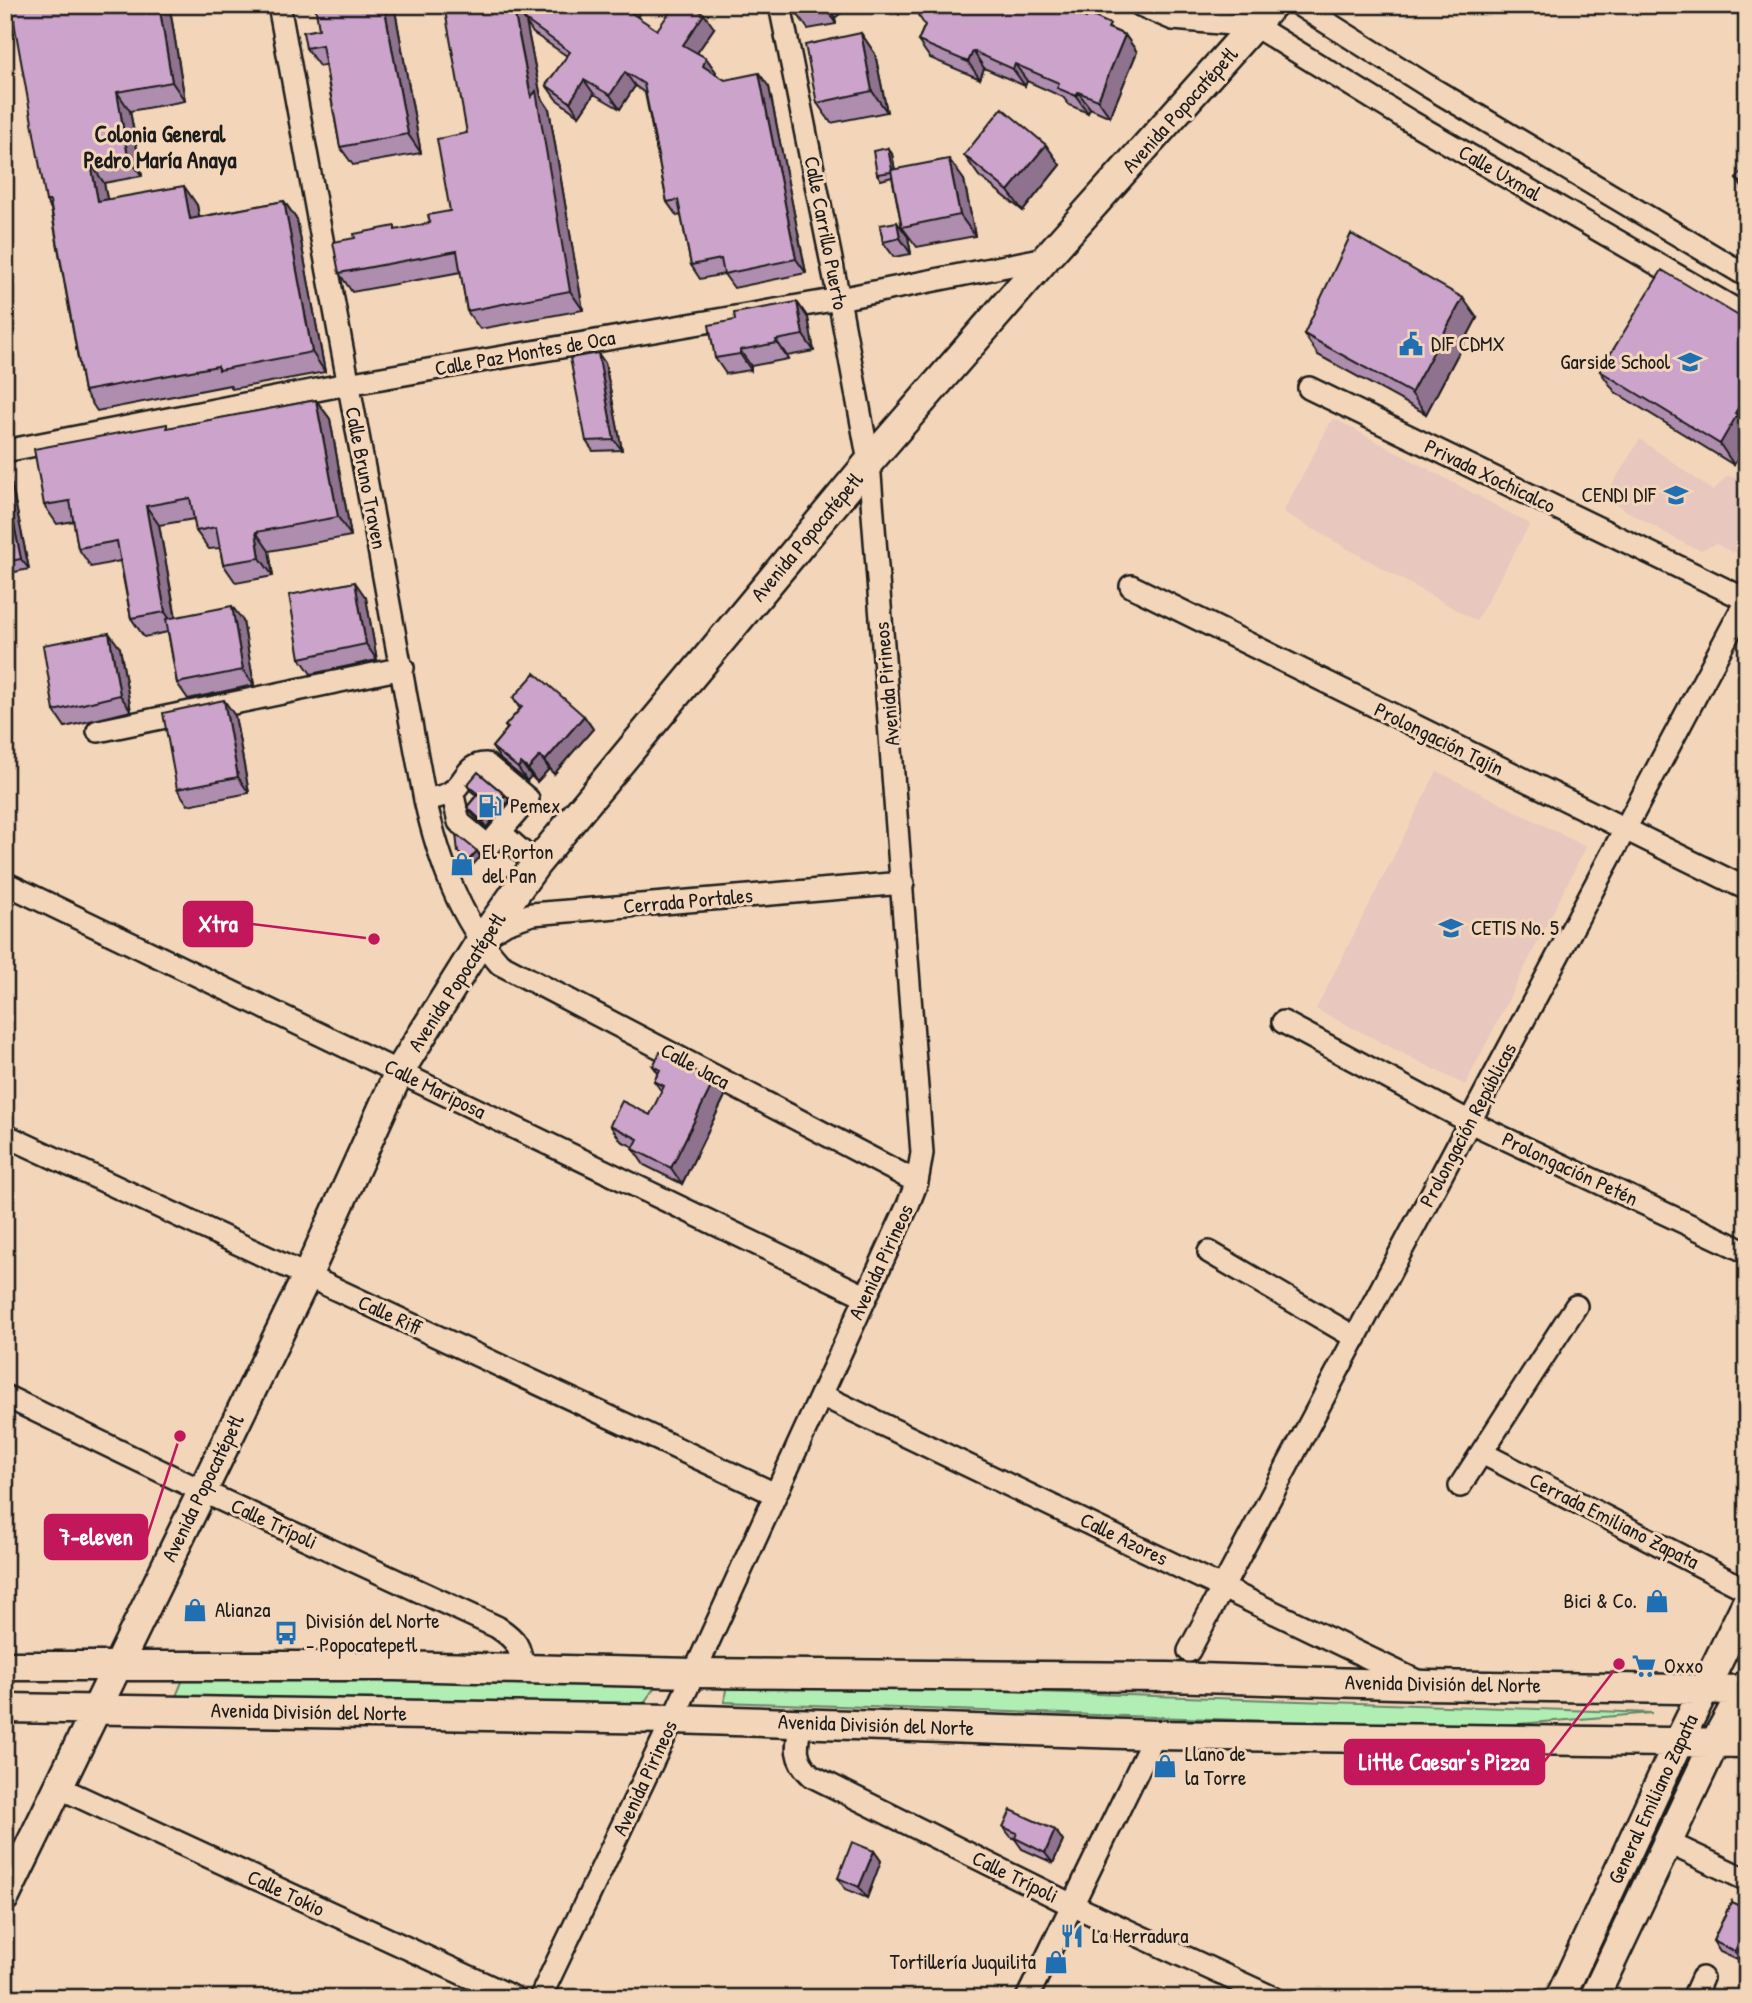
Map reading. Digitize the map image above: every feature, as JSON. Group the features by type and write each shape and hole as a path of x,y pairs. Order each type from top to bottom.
{"main road":[{"name":"Avenida Popocatépetl","path":"5,1897 307,1276 399,1072 480,942 536,864 869,462 1046,258 1263,16"},
{"name":"General Emiliano Zapata","path":"1560,1998 1678,1743 1747,1602"},
{"name":"Avenida División del Norte","path":"14,1666 1168,1677 1426,1685 1746,1688"},
{"path":"5,1697 32,1696 39,1688 38,1678 14,1666"},
{"name":"General Emiliano Zapata","path":"1594,1998 1715,1742 1746,1688"},
{"name":"Avenida División del Norte","path":"5,1708 673,1719 1155,1735 1747,1743"}],"street":[{"name":"Calle Bruno Traven","path":"279,5 347,384 403,668 425,800 447,874 480,942"},
{"name":"Calle Carrillo Puerto","path":"780,5 869,462"},
{"path":"1140,5 1172,19 1263,16"},
{"name":"Calle Uxmal","path":"1299,5 1428,86 1747,276"},
{"name":"Calle Uxmal","path":"1263,16 1408,120 1747,316"},
{"path":"1408,120 1428,86"},
{"name":"Calle Paz Montes de Oca","path":"5,451 347,384 839,299 1046,258"},
{"name":"Privada Xochicalco","path":"1309,388 1747,600"},
{"name":"Avenida Pirineos","path":"540,1998 673,1719 917,1182 922,1153 869,462"},
{"name":"Prolongación Tajín","path":"1131,586 1747,889"},
{"name":"Prolongación Repúblicas","path":"1189,1651 1747,600"},
{"path":"97,731 403,668"},
{"path":"425,800 466,779 477,764 486,764 527,799 488,846 459,822 466,779"},
{"path":"466,779 473,809"},
{"path":"500,832 536,864"},
{"name":"Calle Mariposa","path":"5,883 865,1296"},
{"name":"Cerrada Portales","path":"480,942 506,923 532,914 903,883"},
{"name":"Calle Jaca","path":"480,942 500,964 917,1182"},
{"name":"Prolongación Petén","path":"1283,1022 1470,1122 1747,1252"},
{"name":"Calle Riff","path":"5,1135 775,1494"},
{"path":"1209,1252 1356,1338"},
{"path":"1460,1486 1576,1306"},
{"name":"Calle Azores","path":"821,1395 1426,1685"},
{"name":"Calle Trípoli","path":"5,1396 202,1491 497,1627 512,1637 520,1650 523,1669"},
{"name":"Cerrada Emiliano Zapata","path":"1482,1453 1747,1590"},
{"name":"Calle Trípoli","path":"801,1723 797,1741 798,1756 802,1766 812,1776 1072,1905 1274,1998"},
{"path":"1027,1998 1155,1735"},
{"name":"Calle Tokio","path":"58,1787 515,1998"},
{"path":"1667,1842 1747,1880"},
{"path":"1693,1998 1703,1978"}],"shaded area":[{"path":"1333,418 1530,524 1476,621 1283,512"},
{"name":"CENDI DIF","path":"1640,439 1713,491 1727,476 1736,478 1747,462 1747,537 1733,553 1716,544 1700,550 1689,546 1604,498"},
{"name":"CETIS No. 5","path":"1437,771 1586,847 1465,1085 1316,1009"}],"green space":[{"path":"184,1677 657,1684 643,1704 174,1701"},
{"path":"727,1683 1652,1713 1471,1728 724,1702"}],"building":[{"path":"11,5 159,5 172,82 117,92 128,157 91,164 98,201 184,186 190,219 284,201 312,352 84,391"},
{"path":"315,5 384,5 408,134 340,147 322,45 306,48 303,32 319,29"},
{"path":"444,5 513,5 531,97 536,91 570,291 467,311 457,251 339,273 333,242 355,238 354,234 430,223 428,215 450,211 437,139 467,133"},
{"path":"533,5 626,5 624,8 657,30 675,5 692,5 704,14 683,45 706,58 703,66 725,80 759,73 796,259 724,274 721,259 691,265 678,200 667,202 644,84 625,72 610,95 584,80 570,102 546,85 570,52 524,19"},
{"path":"795,5 824,5 825,7 796,12"},
{"path":"922,5 1057,5 1086,18 1088,14 1110,24 1108,28 1125,35 1098,100 1078,92 1076,96 1057,88 1059,83 1015,64 1013,69 973,51 968,62 918,41 925,25 918,15"},
{"path":"861,33 872,91 817,103 805,45"},
{"path":"1002,108 1046,145 1008,191 964,155"},
{"path":"888,148 892,170 877,174 873,151"},
{"path":"949,159 960,215 902,227 891,170"},
{"path":"1747,165 1747,186 1736,179"},
{"path":"897,222 900,238 883,242 880,225"},
{"path":"1351,234 1463,298 1411,393 1304,334"},
{"name":"Garside School","path":"1662,270 1747,321 1747,394 1720,444 1600,371"},
{"path":"797,302 803,335 740,350 740,354 715,358 709,325 735,320 734,313"},
{"path":"598,353 614,440 586,441 570,358"},
{"path":"316,400 338,517 256,532 260,558 223,564 216,527 196,531 190,498 146,506 165,612 131,618 117,541 78,548 70,501 44,505 34,449"},
{"path":"5,480 21,559 5,562"},
{"path":"355,582 366,644 300,658 289,595"},
{"path":"232,606 243,670 177,683 166,619"},
{"path":"109,633 120,695 54,711 43,645"},
{"path":"535,673 584,716 545,761 540,756 528,769 521,763 518,768 492,747 508,728 505,726 522,707 513,698"},
{"path":"224,700 238,777 177,789 163,713"},
{"name":"Pemex","path":"478,772 505,795 483,822 467,807 478,794 467,785"},
{"path":"456,834 477,851 468,861 458,852"},
{"path":"660,1052 714,1081 671,1168 633,1149 638,1139 610,1125 622,1101 650,1115 664,1086 654,1081 660,1070 653,1066"},
{"path":"1011,1810 1055,1830 1045,1853 1015,1838 1017,1833 1003,1827"},
{"path":"852,1842 874,1851 859,1887 838,1878"},
{"path":"1731,1902 1747,1909 1747,1926 1735,1952 1713,1941"}],"place":[{"name":"DIF CDMX","path":"1411,344"},
{"name":"Garside School","path":"1690,362"},
{"name":"CENDI DIF","path":"1676,495"},
{"name":"Pemex","path":"490,806"},
{"name":"El Porton del Pan","path":"462,864"},
{"name":"CETIS No. 5","path":"1451,928"},
{"name":"Xtra","path":"374,939"},
{"name":"7-eleven","path":"180,1436"},
{"name":"Bici & Co.","path":"1657,1601"},
{"name":"Alianza","path":"195,1610"},
{"name":"División del Norte - Popocatepetl","path":"286,1633"},
{"name":"Little Caesar's Pizza","path":"1619,1664"},
{"name":"Oxxo","path":"1644,1666"},
{"name":"Llano de la Torre","path":"1165,1766"},
{"name":"La Herradura","path":"1072,1936"},
{"name":"Tortillería Juquilita","path":"1056,1962"}],"district":[{"name":"Colonia General Pedro María Anaya","path":"160,147"}]}
